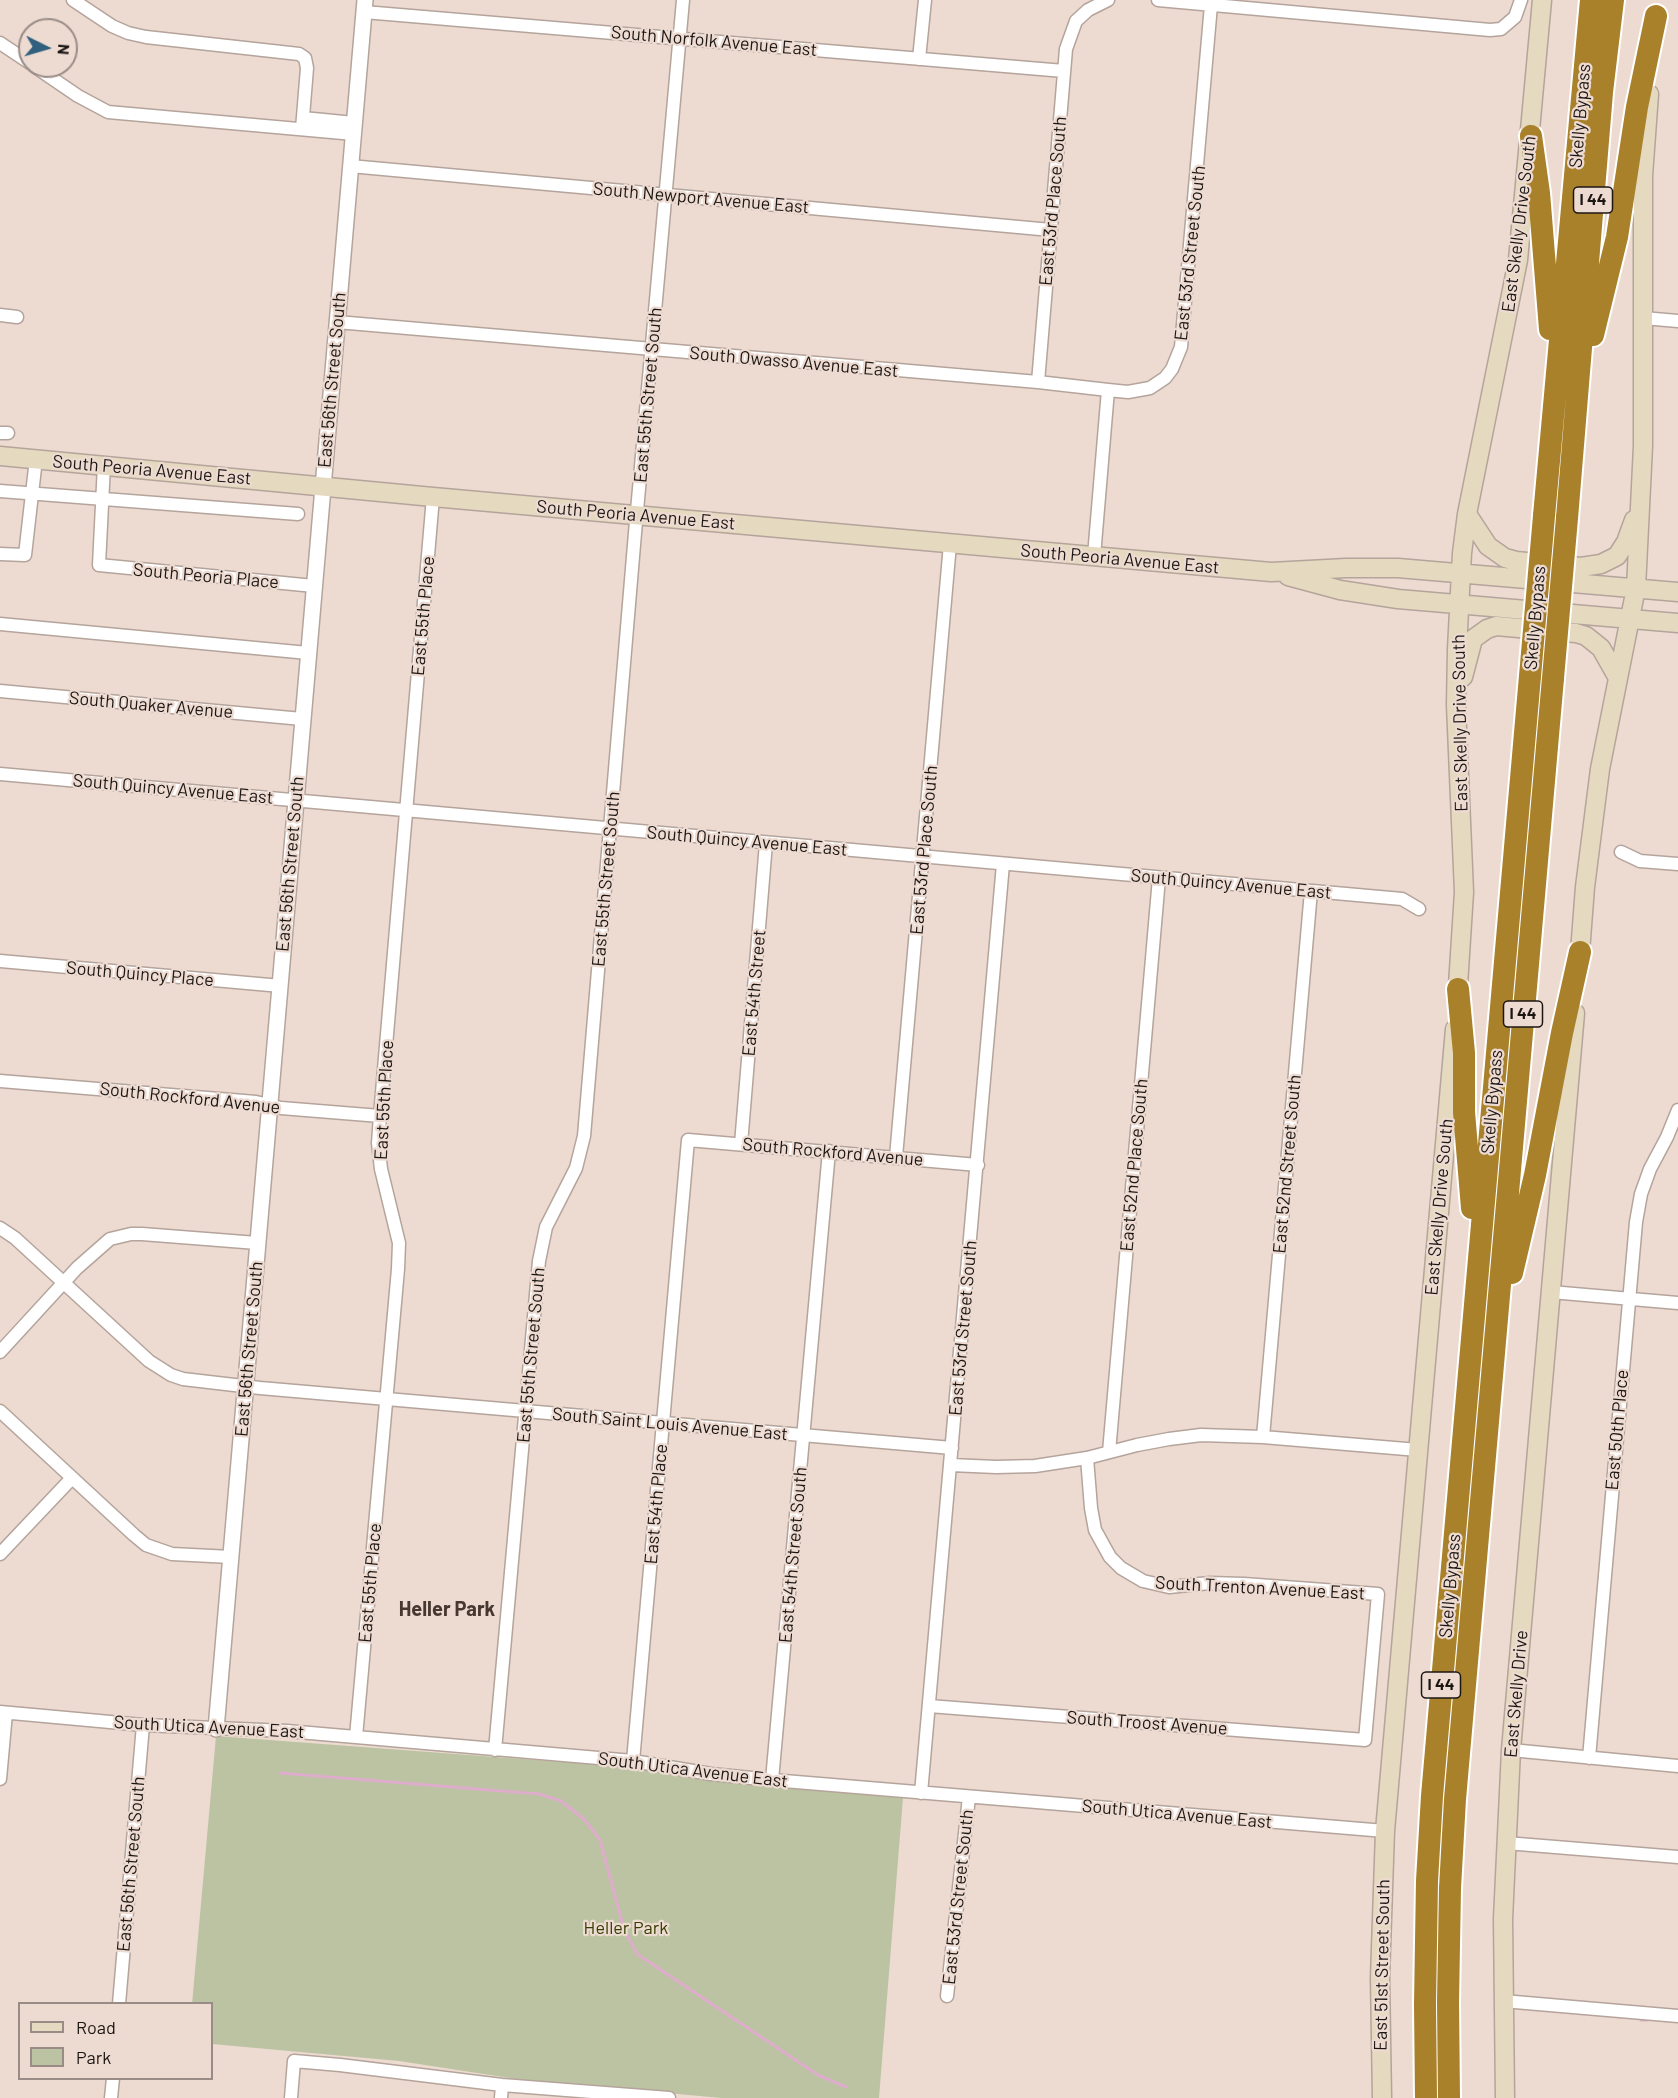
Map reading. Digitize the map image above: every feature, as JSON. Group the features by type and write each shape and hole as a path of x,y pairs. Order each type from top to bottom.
{"highway":[{"name":"Skelly Bypass","path":"1426,2098 1425,1981 1432,1796 1555,381 1592,0"},
{"name":"Skelly Bypass","path":"1449,2098 1448,2002 1454,1821 1602,92 1612,0"},
{"path":"1576,400 1617,237 1637,107 1657,8"},
{"path":"1530,136 1539,193 1555,381"},
{"path":"1494,1350 1535,1175 1580,952"},
{"path":"1458,989 1464,1053 1464,1112 1478,1273"}],"main road":[{"name":"East Skelly Drive South","path":"1418,1450 1463,932 1464,868 1456,705 1460,573 1467,514 1518,260 1542,0"},
{"path":"1551,1292 1586,877 1599,778 1636,588 1643,446 1643,176 1657,8"},
{"name":"South Peoria Avenue East","path":"0,456 1271,572 1376,568 1678,592"},
{"path":"1467,514 1488,546 1505,558 1516,561 1592,566 1610,561 1622,550 1640,504"},
{"name":"South Peoria Avenue East","path":"1271,572 1368,595 1678,623"},
{"path":"1456,705 1473,639 1486,629 1496,626 1576,633 1586,636 1600,648 1618,678"},
{"name":"East Skelly Drive","path":"1505,2098 1503,2001 1506,1843 1511,1750 1551,1292"},
{"path":"1385,1831 1418,1450"},
{"name":"East 51st Street South","path":"1382,2098 1381,1946 1385,1831"}],"street":[{"path":"73,0 112,26 128,33 299,54 305,58 307,68 302,123"},
{"name":"East 55th Street South","path":"495,1750 542,1242 554,1209 568,1187 576,1168 584,1136 636,515 683,0"},
{"path":"919,58 925,0"},
{"name":"East 53rd Place South","path":"1038,382 1066,49 1077,21 1088,10 1108,0"},
{"path":"1158,0 1490,30 1501,28 1508,23 1515,16 1521,0"},
{"name":"East 53rd Street South","path":"1108,390 1128,392 1150,388 1165,378 1179,357 1198,171 1211,5"},
{"name":"South Norfolk Avenue East","path":"364,6 680,38 1064,71"},
{"name":"East 56th Street South","path":"216,1729 364,6"},
{"path":"0,43 18,55"},
{"path":"52,78 108,112 354,128"},
{"name":"South Newport Avenue East","path":"350,166 1051,230"},
{"path":"0,315 17,317"},
{"path":"1643,318 1678,321"},
{"name":"South Owasso Avenue East","path":"337,322 1038,382 1108,390"},
{"path":"1094,556 1108,390"},
{"path":"0,554 25,555 36,459"},
{"path":"102,499 104,465"},
{"name":"South Peoria Avenue East","path":"0,491 298,514"},
{"name":"East 55th Place","path":"356,1737 399,1243 381,1169 378,1143 433,497"},
{"name":"South Peoria Place","path":"102,499 99,566 314,586"},
{"name":"East 53rd Place South","path":"896,1157 950,544"},
{"path":"0,624 308,653"},
{"name":"South Quaker Avenue","path":"0,691 303,719"},
{"name":"South Quincy Avenue East","path":"0,774 1402,899 1419,909"},
{"name":"East 54th Street","path":"741,1144 766,843"},
{"path":"1621,852 1640,861 1678,864"},
{"name":"East 53rd Street South","path":"921,1792 1004,864"},
{"name":"East 52nd Place South","path":"1109,1452 1159,878"},
{"name":"East 52nd Street South","path":"1263,1437 1311,891"},
{"name":"South Quincy Place","path":"0,961 281,986"},
{"name":"South Rockford Avenue","path":"0,1081 256,1102 380,1116"},
{"name":"East 50th Place","path":"1589,1758 1629,1299 1641,1194 1650,1169 1678,1110"},
{"name":"South Rockford Avenue","path":"688,1140 978,1165"},
{"name":"East 54th Place","path":"633,1761 688,1140"},
{"name":"East 54th Street South","path":"772,1780 829,1151"},
{"name":"South Saint Louis Avenue East","path":"0,1228 15,1238 160,1369 183,1378 386,1399 952,1448"},
{"path":"0,1352 64,1282 110,1239 142,1234 257,1244"},
{"path":"1551,1292 1678,1303"},
{"path":"0,1410 146,1545 172,1554 231,1557"},
{"path":"951,1465 1035,1466 1088,1458 1147,1443 1201,1435 1263,1437 1418,1450"},
{"name":"South Trenton Avenue East","path":"1088,1458 1091,1508 1095,1530 1110,1557 1121,1568 1143,1581 1169,1587 1210,1583 1244,1584 1378,1594 1365,1740"},
{"path":"0,1554 72,1478"},
{"name":"South Troost Avenue","path":"929,1706 1365,1740"},
{"path":"0,1779 3,1712"},
{"name":"South Utica Avenue East","path":"3,1712 143,1725 286,1731 356,1737 633,1761 711,1774 772,1780 1385,1831"},
{"name":"East 56th Street South","path":"119,2002 143,1725"},
{"path":"1511,1750 1678,1766"},
{"name":"East 53rd Street South","path":"947,1996 969,1797"},
{"path":"1506,1843 1678,1857"},
{"path":"1503,2001 1678,2016"},
{"path":"291,2098 294,2061 502,2085 669,2098"},
{"path":"111,2098 113,2080"},
{"path":"501,2098 502,2085"}],"green space":[{"name":"Heller Park","path":"216,1736 656,1769 703,1780 903,1798 879,2098 721,2098 516,2079 399,2061 213,2044 213,2002 192,2002"}],"waterway":[{"path":"280,1773 539,1794 561,1801 584,1819 600,1840 624,1929 637,1954 818,2075 846,2087"},
{"path":"1641,2020 1647,2020"}],"district":[{"name":"Heller Park","path":"447,1609"}]}
